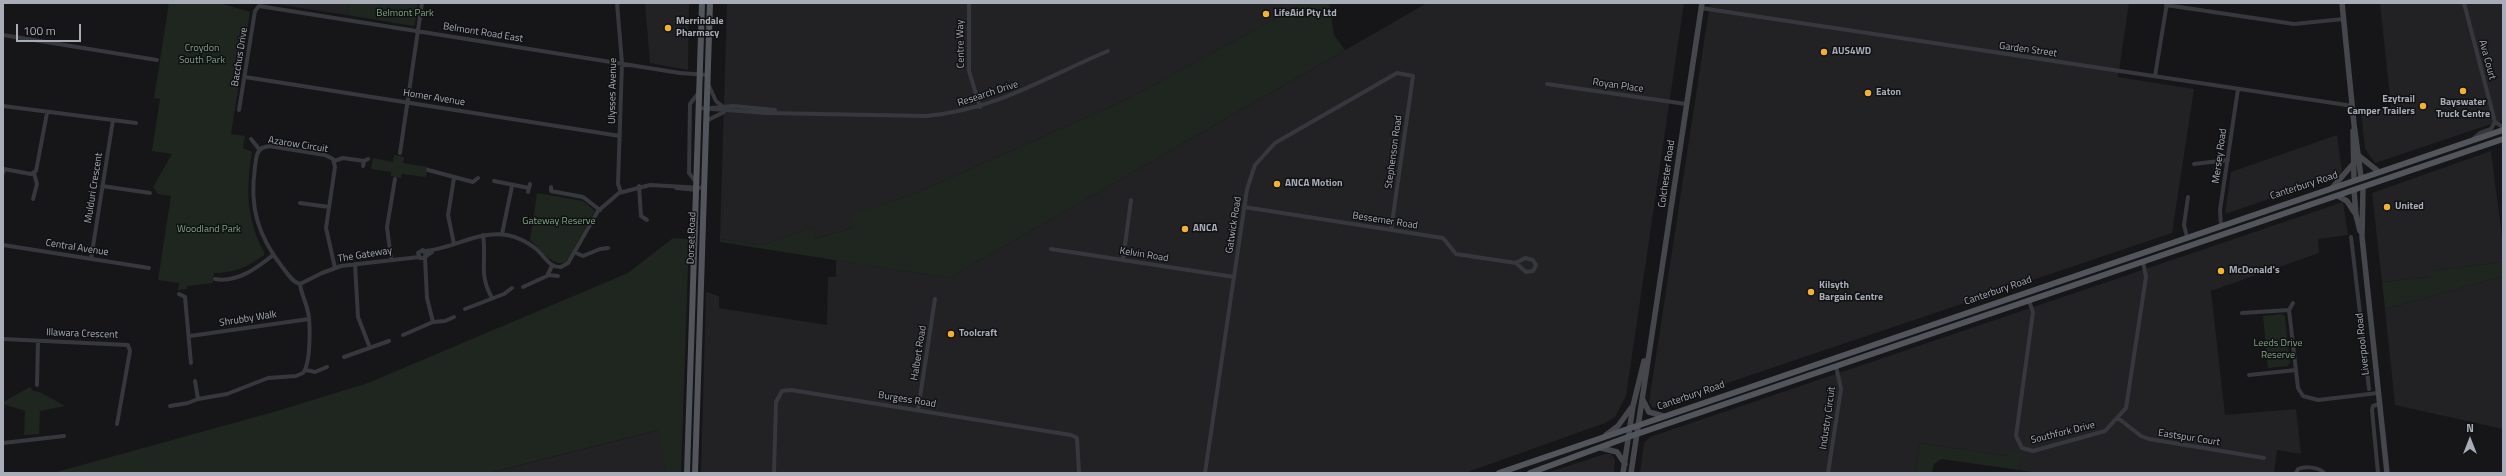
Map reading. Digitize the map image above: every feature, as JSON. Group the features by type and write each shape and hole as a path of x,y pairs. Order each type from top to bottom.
{"main road":[{"name":"Dorset Road","path":"687,473 702,3"},
{"name":"Dorset Road","path":"695,473 710,3"},
{"name":"Liverpool Road","path":"2342,3 2362,188 2362,237 2387,473"},
{"name":"Colchester Road","path":"1631,473 1702,6"},
{"name":"Liverpool Road","path":"2354,124 2352,164 2356,215 2362,237"},
{"name":"Canterbury Road","path":"1499,473 1638,424 2379,172 2503,128"},
{"name":"Canterbury Road","path":"1530,473 1628,437 2503,139"},
{"path":"2359,156 2379,172"},
{"path":"2332,188 2352,164"},
{"path":"2338,196 2350,205 2356,215"},
{"path":"2221,226 2226,234"},
{"path":"2141,253 2143,262"},
{"path":"1979,308 1982,317"},
{"name":"Colchester Road","path":"1624,473 1633,406 1649,347"},
{"path":"1642,397 1649,412 1663,416"},
{"path":"1603,436 1618,426 1633,406"},
{"path":"1597,448 1613,450 1619,454 1625,464"},
{"path":"1542,457 1546,467"},
{"path":"1535,460 1539,470"}],"street":[{"path":"400,153 422,3"},
{"name":"Ulysses Avenue","path":"618,3 622,64 619,180 623,192"},
{"name":"Centre Way","path":"969,3 969,71 980,107"},
{"name":"Ava Court","path":"2464,3 2495,122"},
{"path":"2155,76 2166,4 2294,24 2344,19"},
{"name":"Garden Street","path":"1702,6 2353,106"},
{"name":"Belmont Road East","path":"257,7 419,31 622,64 707,75"},
{"name":"Bacchus Drive","path":"239,110 257,7"},
{"path":"3,35 158,60"},
{"name":"Research Drive","path":"706,108 730,111 926,116 967,111 1030,89 1108,51"},
{"name":"Gatwick Road","path":"1205,473 1244,208 1249,180 1255,165 1275,143 1384,79 1397,73 1413,76"},
{"name":"Stephenson Road","path":"1391,230 1413,76"},
{"name":"Homer Avenue","path":"245,77 620,136"},
{"path":"707,84 716,101 722,106"},
{"name":"Royan Place","path":"1547,84 1686,104"},
{"name":"Mersey Road","path":"2221,226 2220,210 2238,89"},
{"path":"696,187 689,173 690,104 699,92"},
{"path":"3,106 47,113 136,123"},
{"name":"Research Drive","path":"699,108 722,106 792,112"},
{"path":"706,120 718,113 730,111"},
{"path":"33,199 37,184 34,173 38,167 47,113"},
{"name":"Mulduri Crescent","path":"91,259 113,120"},
{"path":"2472,140 2480,133 2491,129 2495,122 2503,128"},
{"name":"Azarow Circuit","path":"251,139 259,150 253,178 252,202 260,231 273,255 292,279 300,284"},
{"name":"Azarow Circuit","path":"259,150 269,146 329,156 334,161"},
{"name":"Azarow Circuit","path":"334,161 343,158 366,160 363,166"},
{"path":"2194,164 2228,160"},
{"name":"Azarow Circuit","path":"334,161 326,234 335,268"},
{"path":"3,170 34,173"},
{"path":"428,170 473,182 478,178"},
{"path":"454,178 448,215 454,244"},
{"path":"391,259 387,227 395,179"},
{"path":"494,181 512,186 529,188"},
{"path":"102,186 150,193"},
{"path":"502,234 512,186"},
{"path":"639,186 639,218 646,220"},
{"path":"433,322 427,298 423,256 434,250 483,235 502,234 530,244 552,266 559,268 566,266 600,210 623,192 639,186 672,187 682,190 696,187 704,188"},
{"path":"551,187 551,191 582,197 600,210"},
{"path":"2187,237 2184,225 2188,197"},
{"path":"1122,260 1131,200"},
{"path":"300,203 329,207"},
{"name":"Bessemer Road","path":"1244,208 1443,238 1456,254 1516,263 1526,272 1533,271 1536,265 1533,260 1525,258 1516,263"},
{"path":"483,235 485,252 483,276 492,298"},
{"name":"Liverpool Road","path":"2351,237 2369,389"},
{"name":"Central Avenue","path":"3,245 149,268"},
{"path":"574,252 584,256 600,248 608,248"},
{"name":"Kelvin Road","path":"1051,249 1234,277"},
{"path":"215,279 228,279 247,274 273,255"},
{"name":"The Gateway","path":"300,284 335,268 411,256 423,256"},
{"name":"Southfork Drive","path":"2029,301 2033,312 2016,429 2018,442 2022,448 2033,450 2105,431 2126,408 2146,277 2143,262"},
{"path":"355,264 358,317 370,348"},
{"path":"548,275 552,266"},
{"path":"523,287 548,275 558,276"},
{"path":"2357,283 2367,282"},
{"path":"170,406 227,394 268,378 300,375 306,370 309,319 300,284"},
{"path":"465,309 504,294 512,288"},
{"path":"179,294 185,297 192,363"},
{"name":"Halbert Road","path":"918,410 935,299"},
{"path":"2293,303 2289,310 2300,392 2311,400 2378,393"},
{"path":"2242,313 2289,310"},
{"path":"403,334 433,322 445,321 454,317"},
{"name":"Shrubby Walk","path":"190,336 309,319"},
{"name":"Illawara Crescent","path":"3,339 128,345 130,351 117,424"},
{"path":"2364,342 2373,340"},
{"path":"37,385 38,341"},
{"path":"344,357 389,341"},
{"name":"Industry Circuit","path":"1828,473 1841,389 1836,366"},
{"path":"306,370 315,372 327,367"},
{"path":"2249,375 2296,370"},
{"path":"195,381 198,399"},
{"name":"Burgess Road","path":"774,473 776,402 782,391 791,390 1071,435 1077,438 1079,444 1079,473"},
{"name":"Liverpool Road","path":"2378,473 2372,408 2379,404"},
{"name":"Eastspur Court","path":"2118,418 2141,436 2149,439 2264,458"},
{"path":"3,443 64,436"},
{"path":"2374,438 2383,437"},
{"path":"2296,473 2298,469 2303,467 2320,470 2324,473"}],"shaded area":[{"path":"269,3 349,3 347,15"},
{"path":"645,3 689,3 688,70 650,63"},
{"path":"727,3 1304,3 1130,98 914,194 851,215 852,228 814,239 813,227 763,245 720,239"},
{"path":"1427,3 1684,3 1626,396 1615,417 1605,423 1465,473 701,473 706,292 719,296 719,308 827,325 828,277 836,277 836,260 949,278"},
{"path":"1710,3 2129,3 2118,77 2194,89 2172,233 1653,408 1649,402"},
{"path":"2380,3 2503,3 2503,120 2375,163 2365,149 2361,110 2391,107"},
{"path":"2337,135 2342,172 2339,175 2225,214 2231,172"},
{"path":"2491,151 2503,246 2503,262 2431,271 2431,277 2382,282 2372,193"},
{"path":"2343,202 2348,235 2318,239 2319,253 2211,291 2225,415 2296,409 2301,454 2277,450 2274,473 2038,473 2019,470 2020,458 1920,443 1916,473 1640,473 1644,443 1650,437"},
{"path":"2503,276 2503,429 2395,405 2385,309"},
{"path":"659,430 666,473 490,473"},
{"path":"1605,454 1611,454 1615,459 1614,473 1547,473"}],"green space":[{"path":"169,3 220,3 250,12 231,134 245,136 243,148 252,152 248,191 249,203 254,228 264,252 264,255 246,266 228,272 214,273 213,283 187,286 187,289 178,290 179,283 158,280 171,196 158,194 153,187 172,154 152,151 160,99 154,98"},
{"name":"Belmont Park","path":"349,3 418,3 415,24 413,26 347,15"},
{"path":"1304,3 1329,3 1334,35 1345,50 949,278 720,242 720,239 763,245 813,227 815,239 852,228 850,215 914,194 1130,98"},
{"path":"394,155 404,157 403,163 428,167 426,177 402,174 401,178 391,176 391,172 371,169 373,158 393,162"},
{"name":"Gateway Reserve","path":"537,193 583,201 595,211 566,262 561,263 551,260 530,240"},
{"path":"673,238 689,239 681,473 666,473 658,430 489,473 53,473 277,411 368,383 628,273"},
{"path":"2503,262 2503,276 2385,309 2382,282 2431,277 2431,271"},
{"name":"Leeds Drive Reserve","path":"2282,314 2285,316 2290,363 2288,366 2268,368 2263,316"},
{"path":"30,387 33,391 40,392 65,406 40,411 39,434 24,435 25,411 3,404 3,402"},
{"path":"1920,443 2007,456 2009,450 2021,452 2019,470 1941,459 1934,464 1932,473 1916,473"}],"place":[{"name":"LifeAid Pty Ltd","path":"1266,14"},
{"name":"Merrindale Pharmacy","path":"668,28"},
{"name":"AUS4WD","path":"1824,52"},
{"name":"Bayswater Truck Centre","path":"2463,91"},
{"name":"Eaton","path":"1868,93"},
{"name":"Ezytrail Camper Trailers","path":"2423,106"},
{"name":"ANCA Motion","path":"1277,184"},
{"name":"United","path":"2387,207"},
{"name":"ANCA","path":"1185,229"},
{"name":"McDonald's","path":"2221,271"},
{"name":"Kilsyth Bargain Centre","path":"1811,292"},
{"name":"Toolcraft","path":"951,334"}],"park label":[{"name":"Croydon South Park","path":"202,54"},
{"name":"Woodland Park","path":"209,230"}]}
